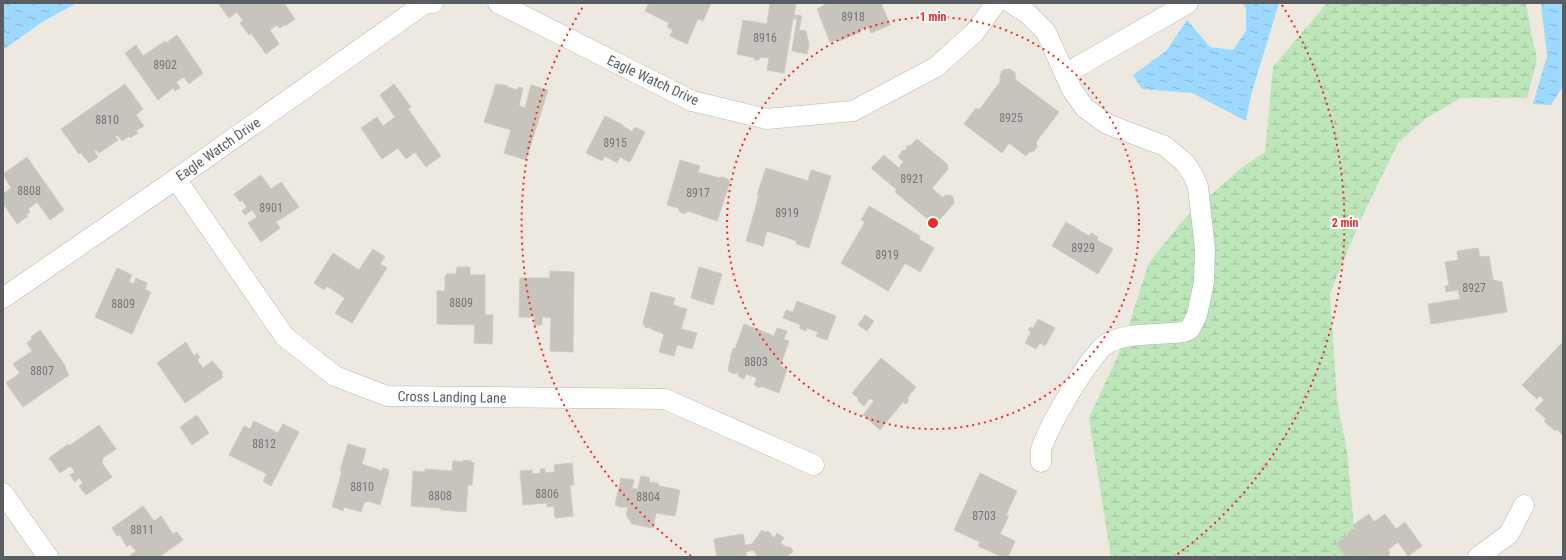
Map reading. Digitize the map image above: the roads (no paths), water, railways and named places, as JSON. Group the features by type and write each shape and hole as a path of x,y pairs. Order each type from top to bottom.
{"street":[{"name":"Eagle Watch Drive","path":"3,298 176,179 424,4 433,3"},
{"name":"Eagle Watch Drive","path":"498,3 692,101 768,119 854,111 936,67 975,32 996,3"},
{"path":"1011,3 1027,12 1046,32 1077,99 1084,108 1107,124 1165,146 1185,163 1193,175 1198,187 1205,249 1204,282 1197,315 1190,329 1183,332 1119,338 1099,349 1090,360 1048,432 1041,451 1042,462"},
{"path":"1065,74 1188,3"},
{"name":"Cross Landing Lane","path":"176,179 285,337 335,376 387,396 665,399 814,465"},
{"path":"3,493 48,557"},
{"path":"1478,557 1509,534 1524,505"}],"water":[{"path":"3,3 77,3 42,22 3,50"},
{"path":"1242,3 1279,3 1251,95 1246,121 1192,93 1142,89 1133,75 1166,51 1187,20 1210,47 1233,50 1246,31 1246,8"},
{"path":"1541,3 1563,3 1563,86 1551,105 1533,104 1547,56"}]}
